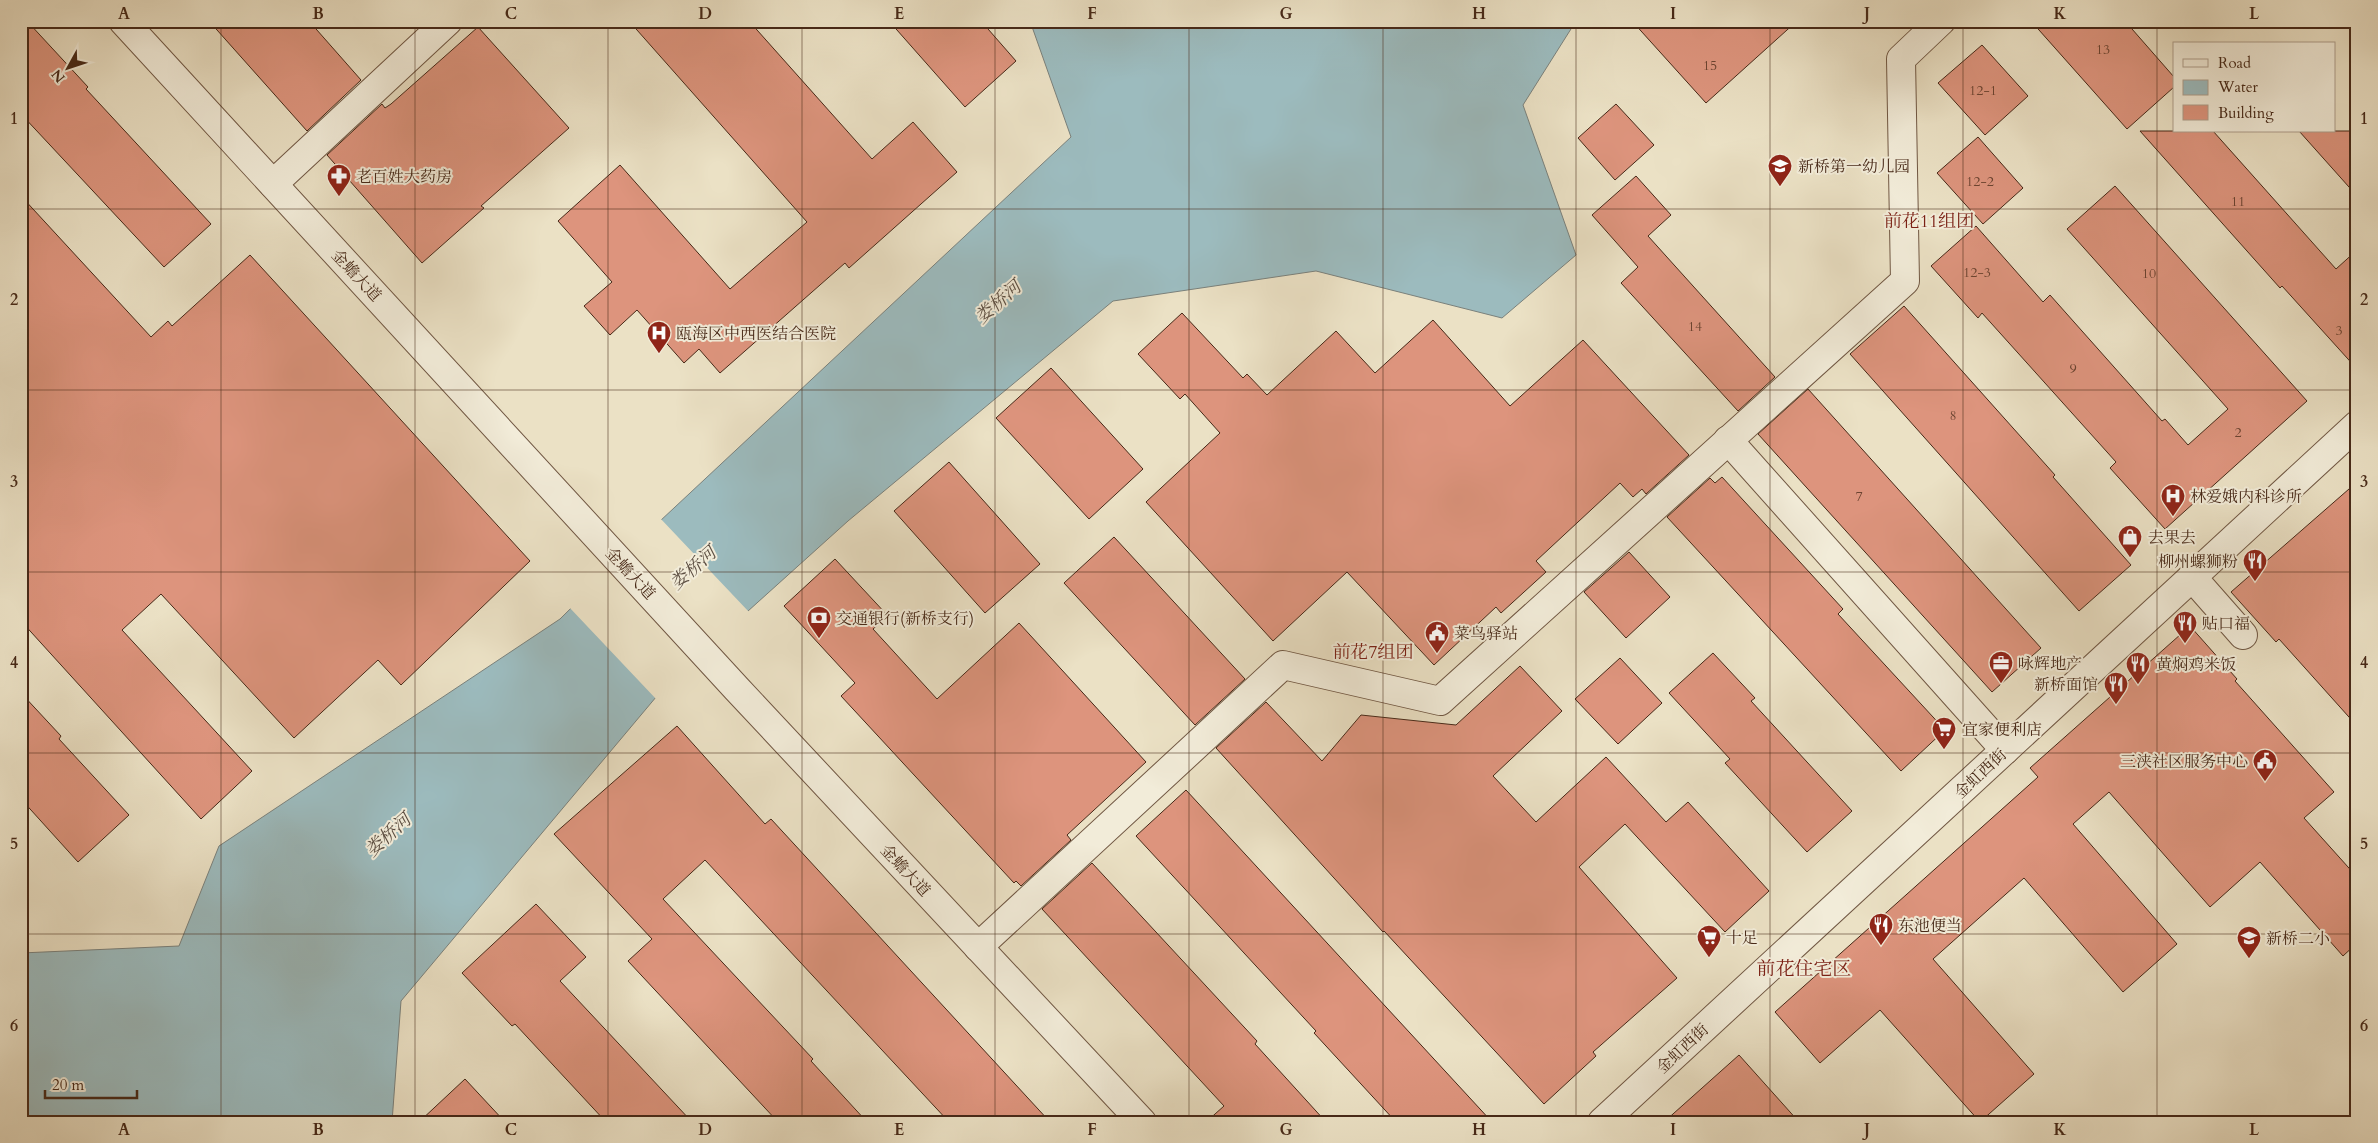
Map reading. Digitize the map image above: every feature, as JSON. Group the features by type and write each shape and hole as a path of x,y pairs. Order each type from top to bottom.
{"street":[{"name":"金蟾大道","path":"123,21 582,521 1142,1122"},
{"path":"273,184 448,21"},
{"path":"978,947 1283,665 1440,701 1905,281 1901,59 1941,21"},
{"name":"金虹西街","path":"1602,1122 2357,425"},
{"path":"1728,440 2005,750"},
{"path":"2192,577 2243,635"}],"water":[{"name":"娄桥河","path":"1030,21 1576,21 1523,105 1576,255 1502,318 1316,271 1113,301 848,521 667,684 401,1001 392,1122 21,1122 21,953 179,946 219,846 560,619 644,536 1071,137"}],"pier":[{"path":"660,518 749,612 669,686 657,700 569,607"}],"building":[{"path":"21,21 27,21 88,87 86,89 211,224 164,267 21,114"},
{"path":"209,21 309,21 361,80 307,131"},
{"path":"629,21 749,21 872,159 913,122 957,172 849,268 845,263 720,373 699,349 684,363 637,310 610,335 584,306 612,282 558,221 620,165 730,289 807,222"},
{"path":"889,21 981,21 1016,61 965,107"},
{"path":"1632,21 1797,21 1706,103"},
{"path":"2031,21 2125,21 2173,76 2173,88 2127,129"},
{"path":"478,27 569,128 481,206 484,208 422,263 327,155 382,104 385,108 391,104"},
{"path":"1982,45 2028,96 1985,135 1938,83"},
{"path":"1616,104 1654,145 1615,180 1578,138"},
{"path":"2140,131 2214,132 2336,269 2357,250 2357,369 2282,286 2280,288"},
{"path":"2357,131 2357,196 2300,132"},
{"path":"1978,137 2023,188 1983,224 1937,173"},
{"path":"1636,176 1671,215 1648,236 1775,377 1738,411 1621,283 1638,267 1592,215"},
{"path":"2115,186 2307,401 2165,529 2110,468 2116,462 1982,313 1978,318 1931,266 1976,226 2043,302 2050,295 2162,421 2165,419 2188,445 2228,409 2067,229"},
{"path":"21,196 151,337 168,321 172,326 250,255 530,561 401,685 378,660 294,738 161,594 122,630 252,771 201,819 21,621"},
{"path":"1904,306 2055,475 2053,477 2131,565 2079,611 1850,354"},
{"path":"1182,313 1243,378 1247,374 1267,395 1336,331 1375,373 1433,320 1510,406 1583,340 1689,455 1646,494 1642,489 1633,497 1620,483 1536,561 1546,572 1501,613 1496,607 1434,665 1347,572 1273,641 1146,502 1220,433 1185,394 1180,399 1138,354"},
{"path":"1051,368 1143,469 1089,519 996,418"},
{"path":"1808,389 2041,648 1992,692 1758,434"},
{"path":"949,462 1040,564 985,613 894,511"},
{"path":"1722,477 1843,609 1838,614 1945,730 1901,771 1667,517 1710,478 1715,483"},
{"path":"2357,482 2357,726 2279,639 2276,642 2231,592"},
{"path":"1114,537 1245,679 1195,725 1064,583"},
{"path":"1629,552 1670,597 1626,638 1584,592"},
{"path":"835,559 888,616 873,629 937,699 1019,623 1146,762 1067,835 1071,840 1021,886 1016,881 1014,883 841,696 855,683 784,606"},
{"path":"2190,626 2237,679 2235,681 2334,792 2304,818 2357,877 2357,943 2343,956 2260,862 2210,907 2109,792 2073,824 2177,944 2123,992 2024,878 1933,959 2034,1074 1980,1122 1880,1010 1820,1063 1775,1012 2038,777 2030,768"},
{"path":"1713,653 1755,698 1751,701 1852,811 1807,852 1725,763 1730,759 1669,693"},
{"path":"1620,658 1662,703 1618,744 1575,699"},
{"path":"1520,666 1562,711 1493,776 1536,822 1606,757 1666,822 1688,802 1769,891 1725,932 1625,824 1579,867 1677,978 1593,1052 1596,1056 1544,1104 1383,932 1216,748 1266,702 1322,761 1361,715 1456,725"},
{"path":"21,693 61,736 59,739 129,815 78,862 21,799"},
{"path":"677,726 765,824 771,819 1050,1122 949,1122 705,860 663,899 813,1059 811,1061 867,1122 778,1122 628,961 652,939 554,834"},
{"path":"1186,790 1492,1122 1396,1122 1314,1033 1316,1031 1136,836"},
{"path":"1092,863 1257,1041 1255,1044 1326,1122 1206,1122 1224,1106 1042,909"},
{"path":"536,904 586,957 560,981 692,1122 606,1122 515,1024 512,1026 462,973"},
{"path":"1739,1055 1799,1122 1664,1122"},
{"path":"465,1079 505,1122 419,1122"}],"place":[{"name":"新桥第一幼儿园","path":"1780,187"},
{"name":"老百姓大药房","path":"339,197"},
{"name":"瓯海区中西医结合医院","path":"659,354"},
{"name":"林爱娥内科诊所","path":"2173,517"},
{"name":"去果去","path":"2130,558"},
{"name":"柳州螺狮粉","path":"2255,582"},
{"name":"交通银行(新桥支行)","path":"819,639"},
{"name":"贴口福","path":"2185,644"},
{"name":"菜鸟驿站","path":"1437,654"},
{"name":"咏辉地产","path":"2001,684"},
{"name":"黄焖鸡米饭","path":"2138,685"},
{"name":"新桥面馆","path":"2116,705"},
{"name":"宜家便利店","path":"1944,750"},
{"name":"三浃社区服务中心","path":"2265,782"},
{"name":"东池便当","path":"1881,946"},
{"name":"十足","path":"1709,958"},
{"name":"新桥二小","path":"2249,959"}],"district":[{"name":"前花11组团","path":"1929,221"},
{"name":"前花7组团","path":"1373,652"},
{"name":"前花住宅区","path":"1804,968"}]}
